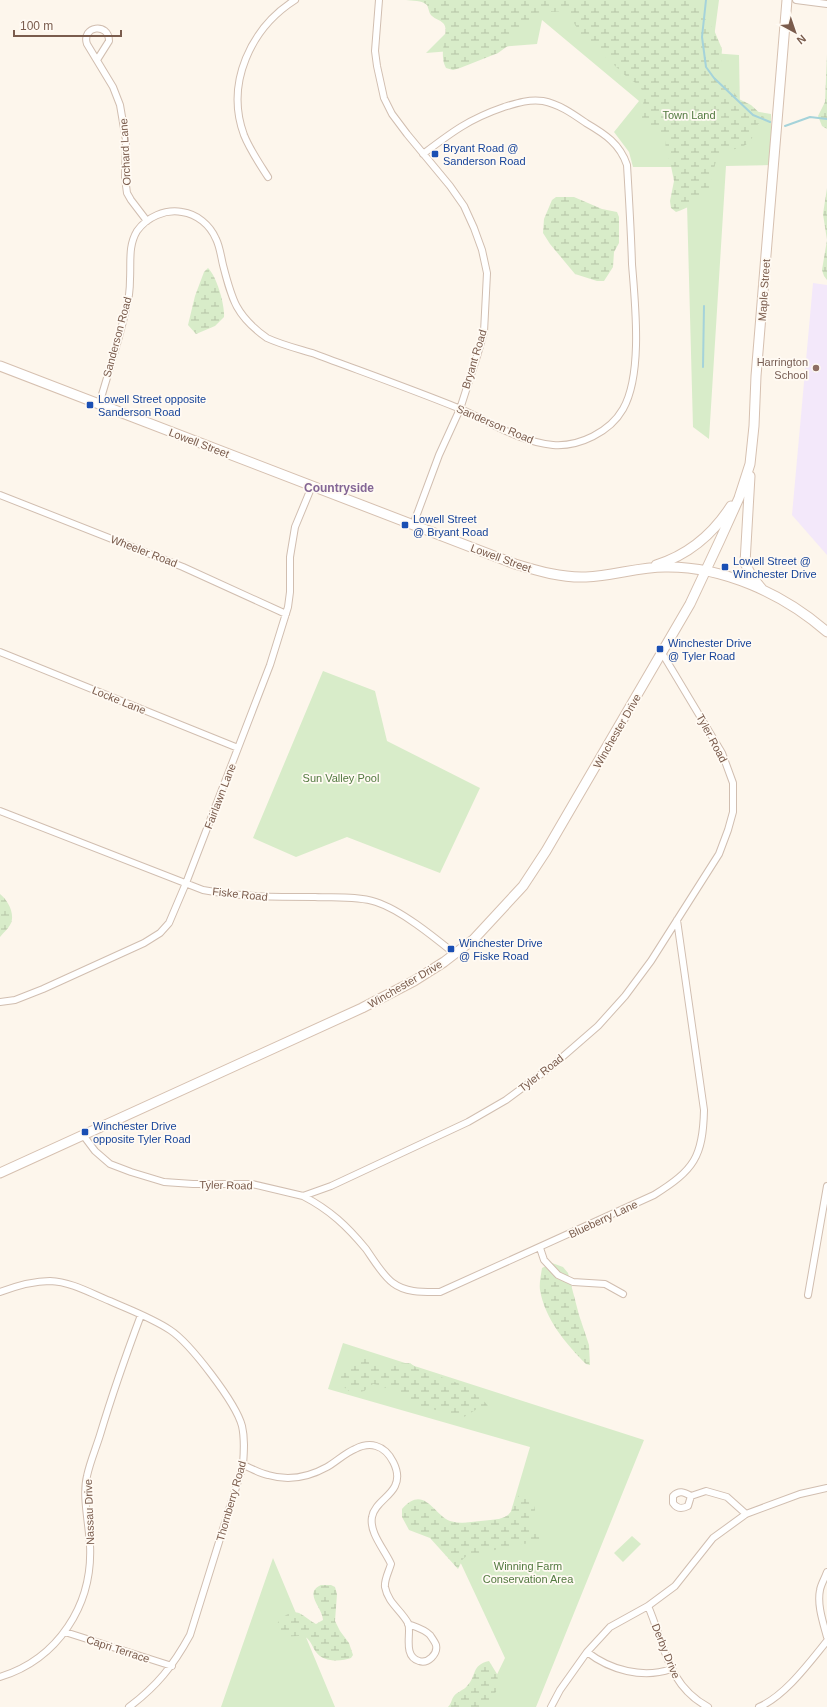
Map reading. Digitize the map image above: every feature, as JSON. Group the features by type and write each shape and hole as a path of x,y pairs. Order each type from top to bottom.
{"main road":[{"name":"Maple Street","path":"706,572 745,483 750,464 787,0"},
{"name":"Lowell Street","path":"0,366 515,564 559,575 586,577 664,567 689,568 735,579 764,590 797,608 827,632"},
{"path":"750,464 750,500 745,563 752,577 764,590"},
{"path":"622,573 664,562 694,546 709,533 722,518 745,483"},
{"name":"Winchester Drive","path":"0,1173 362,1008 414,981 455,954 474,939 523,886 571,810 690,604 706,572"}],"street":[{"path":"268,177 255,158 244,134 239,111 239,87 244,63 254,41 268,22 295,0"},
{"name":"Bryant Road","path":"379,0 375,51 376,66 384,98 392,114 450,186 464,206 482,250 487,273 484,332 460,409 439,455 413,525"},
{"path":"796,0 827,4"},
{"name":"Orchard Lane","path":"96,60 109,41 108,34 105,30 98,28 90,30 86,41 96,60 116,94 123,115 126,140 125,178 127,193 130,200 147,220"},
{"name":"Sanderson Road","path":"99,405 127,308 130,284 131,245 138,231 147,220 160,214 180,212 198,218 208,226 218,244 234,302 245,320 267,338 460,409 511,433 537,442 554,445 576,443 595,435 611,423 623,408 630,394 634,372 635,335 627,165 619,148 602,132 560,106 535,100 518,102 476,118 456,129 423,154"},
{"name":"Fairlawn Lane","path":"0,1002 15,1000 42,989 155,937 163,930 172,918 268,671 286,614 290,592 290,557 295,527 312,486"},
{"name":"Wheeler Road","path":"0,495 183,567 286,614"},
{"name":"Locke Lane","path":"0,652 238,748"},
{"name":"Tyler Road","path":"83,1135 95,1151 110,1164 164,1182 194,1184 252,1184 303,1196 331,1186 468,1122 522,1089 558,1061 598,1026 625,996 651,961 718,854 728,830 733,812 733,783 722,753 662,653"},
{"name":"Fiske Road","path":"0,811 203,890 227,895 252,897 343,898 375,902 388,907 404,917 455,954"},
{"name":"Blueberry Lane","path":"303,1196 320,1204 341,1220 392,1283 407,1289 421,1292 440,1292 540,1248 654,1195 674,1183 686,1172 698,1156 704,1131 704,1110 677,920"},
{"path":"808,1295 827,1186"},
{"path":"540,1248 544,1260 558,1275 573,1282 606,1284 622,1294"},
{"name":"Thornberry Road","path":"0,1292 34,1282 65,1283 80,1287 169,1329 193,1350 226,1397 242,1424 245,1444 243,1465 190,1635 172,1666 153,1688 129,1707"},
{"name":"Nassau Drive","path":"0,1677 33,1662 53,1645 65,1632 79,1606 89,1577 90,1546 86,1493 87,1476 107,1412 141,1315"},
{"path":"243,1465 267,1475 280,1478 296,1478 309,1475 327,1467 353,1450 364,1446 376,1446 384,1451 392,1460 397,1472 396,1484 390,1495 378,1505 372,1516 373,1527 391,1564 384,1585 387,1595 408,1624 409,1649 412,1656 419,1661 426,1661 435,1653 436,1646 434,1640 422,1629 408,1624"},
{"path":"551,1707 560,1690 587,1652 610,1627 648,1606 675,1586 713,1538 746,1514 800,1494 827,1488"},
{"path":"691,1496 706,1491 727,1497 746,1514"},
{"path":"827,1572 820,1588 819,1598 821,1614 827,1637"},
{"name":"Derby Drive","path":"648,1606 671,1669 684,1690 693,1698 708,1707"},
{"name":"Capri Terrace","path":"65,1632 172,1666"},
{"path":"759,1707 768,1703 779,1695 827,1641"},
{"path":"587,1652 597,1660 620,1670 638,1673 654,1673 671,1669"}],"shaded area":[{"name":"Harrington School","path":"813,283 827,285 827,555 792,515"}],"green space":[{"name":"Town Land","path":"406,0 701,1 699,11 714,30 722,49 720,75 739,99 751,105 764,117 765,120 756,127 752,138 747,144 740,148 723,153 719,157 715,164 709,188 702,198 676,212 671,208 670,201 674,181 670,161 665,150 666,140 645,123 642,118 644,94 639,85 629,79 581,34 566,11 536,13 532,15 532,22 511,31 509,45 498,53 453,70 446,68 444,62 443,49 446,31 443,23 431,15 425,3"},
{"name":"Town Land","path":"479,0 719,0 712,53 739,55 740,109 771,114 771,165 726,166 709,439 693,427 686,167 633,167 629,152 614,132 639,101 542,20 537,44 426,53"},
{"path":"827,54 827,129 822,126 818,116 825,102"},
{"path":"827,188 827,240 823,214"},
{"path":"556,197 574,197 602,209 617,212 619,217 619,243 614,252 613,267 604,281 597,281 575,274 550,244 543,233 544,219 552,200"},
{"path":"827,240 827,280 822,270"},
{"path":"208,268 220,291 224,317 215,326 196,334 188,325 195,296 204,272"},
{"name":"Sun Valley Pool","path":"323,671 375,691 387,741 480,788 440,873 347,837 296,857 253,838"},
{"path":"0,894 6,900 12,912 12,921 0,937"},
{"path":"552,1263 563,1267 568,1273 589,1345 590,1365 586,1364 571,1348 557,1330 546,1311 540,1290 540,1279 542,1268"},
{"name":"Winning Farm Conservation Area","path":"343,1343 644,1440 536,1707 453,1707 489,1691 505,1658 443,1525 509,1518 530,1447 328,1389"},
{"path":"361,1357 368,1357 381,1367 385,1368 410,1363 418,1369 469,1387 487,1404 488,1407 486,1409 477,1409 464,1417 415,1404 379,1385 373,1384 364,1391 353,1394 341,1383 340,1378 344,1369 348,1365"},
{"path":"522,1493 532,1502 535,1507 534,1515 530,1524 541,1533 543,1538 542,1542 513,1545 468,1555 463,1559 458,1569 430,1538 409,1530 402,1517 402,1509 416,1499 428,1503 450,1521 468,1523 491,1521 502,1518 510,1513 516,1499"},
{"path":"632,1536 641,1544 623,1562 614,1553"},
{"path":"273,1558 335,1707 221,1707"},
{"path":"321,1585 331,1585 335,1587 337,1594 335,1621 349,1643 353,1655 351,1658 332,1660 323,1658 316,1652 307,1638 300,1636 285,1636 279,1630 277,1624 279,1621 286,1615 293,1612 299,1613 316,1624 323,1620 314,1596 316,1588"},
{"path":"489,1661 497,1674 499,1687 486,1707 448,1707 454,1696 470,1682 479,1665"}],"waterway":[{"path":"706,0 702,37 706,67 714,78 753,115 770,122"},
{"path":"785,126 810,117 827,119"},
{"path":"703,367 704,306"}],"place":[{"name":"Bryant Road @ Sanderson Road","path":"435,154"},
{"name":"Harrington School","path":"816,368"},
{"name":"Lowell Street opposite Sanderson Road","path":"90,405"},
{"name":"Lowell Street @ Bryant Road","path":"405,525"},
{"name":"Lowell Street @ Winchester Drive","path":"725,567"},
{"name":"Winchester Drive @ Tyler Road","path":"660,649"},
{"name":"Winchester Drive @ Fiske Road","path":"451,949"},
{"name":"Winchester Drive opposite Tyler Road","path":"85,1132"}],"district":[{"name":"Countryside","path":"339,488"}]}
